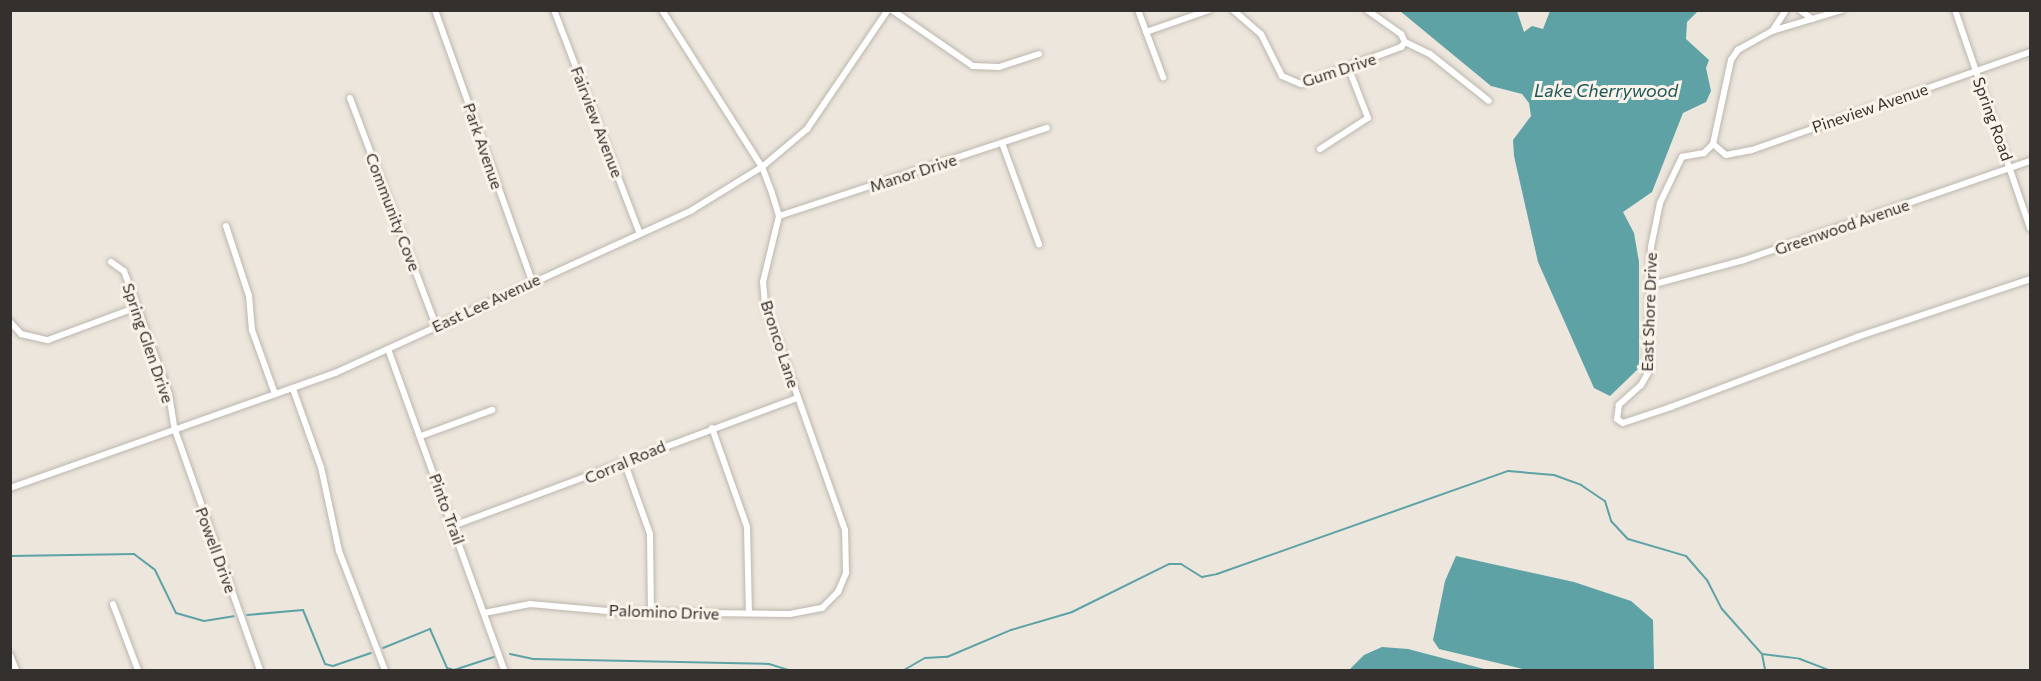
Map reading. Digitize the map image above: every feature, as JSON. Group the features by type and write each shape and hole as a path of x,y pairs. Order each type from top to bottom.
{"street":[{"name":"Park Avenue","path":"435,10 532,281"},
{"name":"Fairview Avenue","path":"554,10 640,234"},
{"path":"662,10 762,166 779,216"},
{"name":"East Lee Avenue","path":"10,488 293,389 388,349 435,325 692,210 788,147 821,112 888,10"},
{"path":"892,10 973,66 999,67 1039,54"},
{"path":"1138,10 1164,77"},
{"path":"1146,32 1209,10"},
{"name":"Gum Drive","path":"1233,10 1261,34 1278,71 1293,84 1349,69 1397,50 1405,42"},
{"path":"1367,10 1394,28 1405,42 1430,54 1489,101"},
{"path":"1772,31 1786,10"},
{"path":"1800,10 1812,19"},
{"path":"1713,144 1731,60 1738,50 1772,31 1842,10"},
{"name":"Spring Road","path":"1954,10 2031,228"},
{"name":"Pineview Avenue","path":"1713,144 1721,154 1742,153 2031,52"},
{"path":"1320,149 1368,118 1349,69"},
{"name":"Community Cove","path":"350,98 435,325"},
{"name":"Manor Drive","path":"779,216 1047,128"},
{"path":"1002,143 1039,244"},
{"name":"East Shore Drive","path":"1713,144 1704,153 1682,157 1664,194 1654,227 1648,373 1616,410 1623,423 1857,337 1920,318 2031,279"},
{"name":"Greenwood Avenue","path":"1651,285 1744,260 2031,161"},
{"name":"Bronco Lane","path":"779,216 763,291 797,398 847,537 848,563 838,592"},
{"path":"226,226 249,296 252,330 275,394"},
{"name":"Spring Glen Drive","path":"111,262 124,271 169,394 175,430"},
{"path":"10,322 21,334 48,340 137,307"},
{"name":"Pinto Trail","path":"388,349 421,435 504,670"},
{"path":"293,389 321,467 339,550 385,670"},
{"name":"Corral Road","path":"453,526 797,398"},
{"path":"421,435 492,410"},
{"path":"712,428 747,527 749,614"},
{"name":"Powell Drive","path":"175,430 260,670"},
{"path":"624,461 649,526 651,613"},
{"name":"Palomino Drive","path":"484,613 530,604 651,613 749,614 816,610 838,592"},
{"path":"113,604 138,670"},
{"path":"10,656 16,670"}],"water":[{"name":"Lake Cherrywood","path":"1400,11 1517,11 1524,32 1532,26 1543,29 1550,11 1698,11 1687,22 1686,39 1709,60 1706,68 1711,91 1706,102 1683,113 1652,192 1623,212 1634,233 1639,262 1639,362 1638,369 1610,396 1594,388 1538,262 1514,156 1513,140 1531,116 1529,103 1522,94 1491,86"},
{"path":"1456,556 1574,582 1631,601 1653,620 1654,670 1527,670 1439,649 1433,640 1445,581"},
{"path":"1382,647 1408,649 1488,670 1349,670 1364,655"}],"waterway":[{"path":"904,670 925,658 947,657 1011,630 1072,612 1169,564 1181,564 1202,577 1217,574 1508,471 1554,475 1581,485 1605,501 1611,521 1628,539 1686,556 1707,580 1722,609 1762,654 1800,659 1829,670"},
{"path":"10,556 134,554 155,570 176,613 204,621 234,616"},
{"path":"247,615 303,610 325,664 333,666 371,653"},
{"path":"383,648 430,629 447,668 454,670"},
{"path":"510,654 534,659 769,664 789,670"},
{"path":"1762,654 1765,670"},
{"path":"454,670 494,657"}]}
